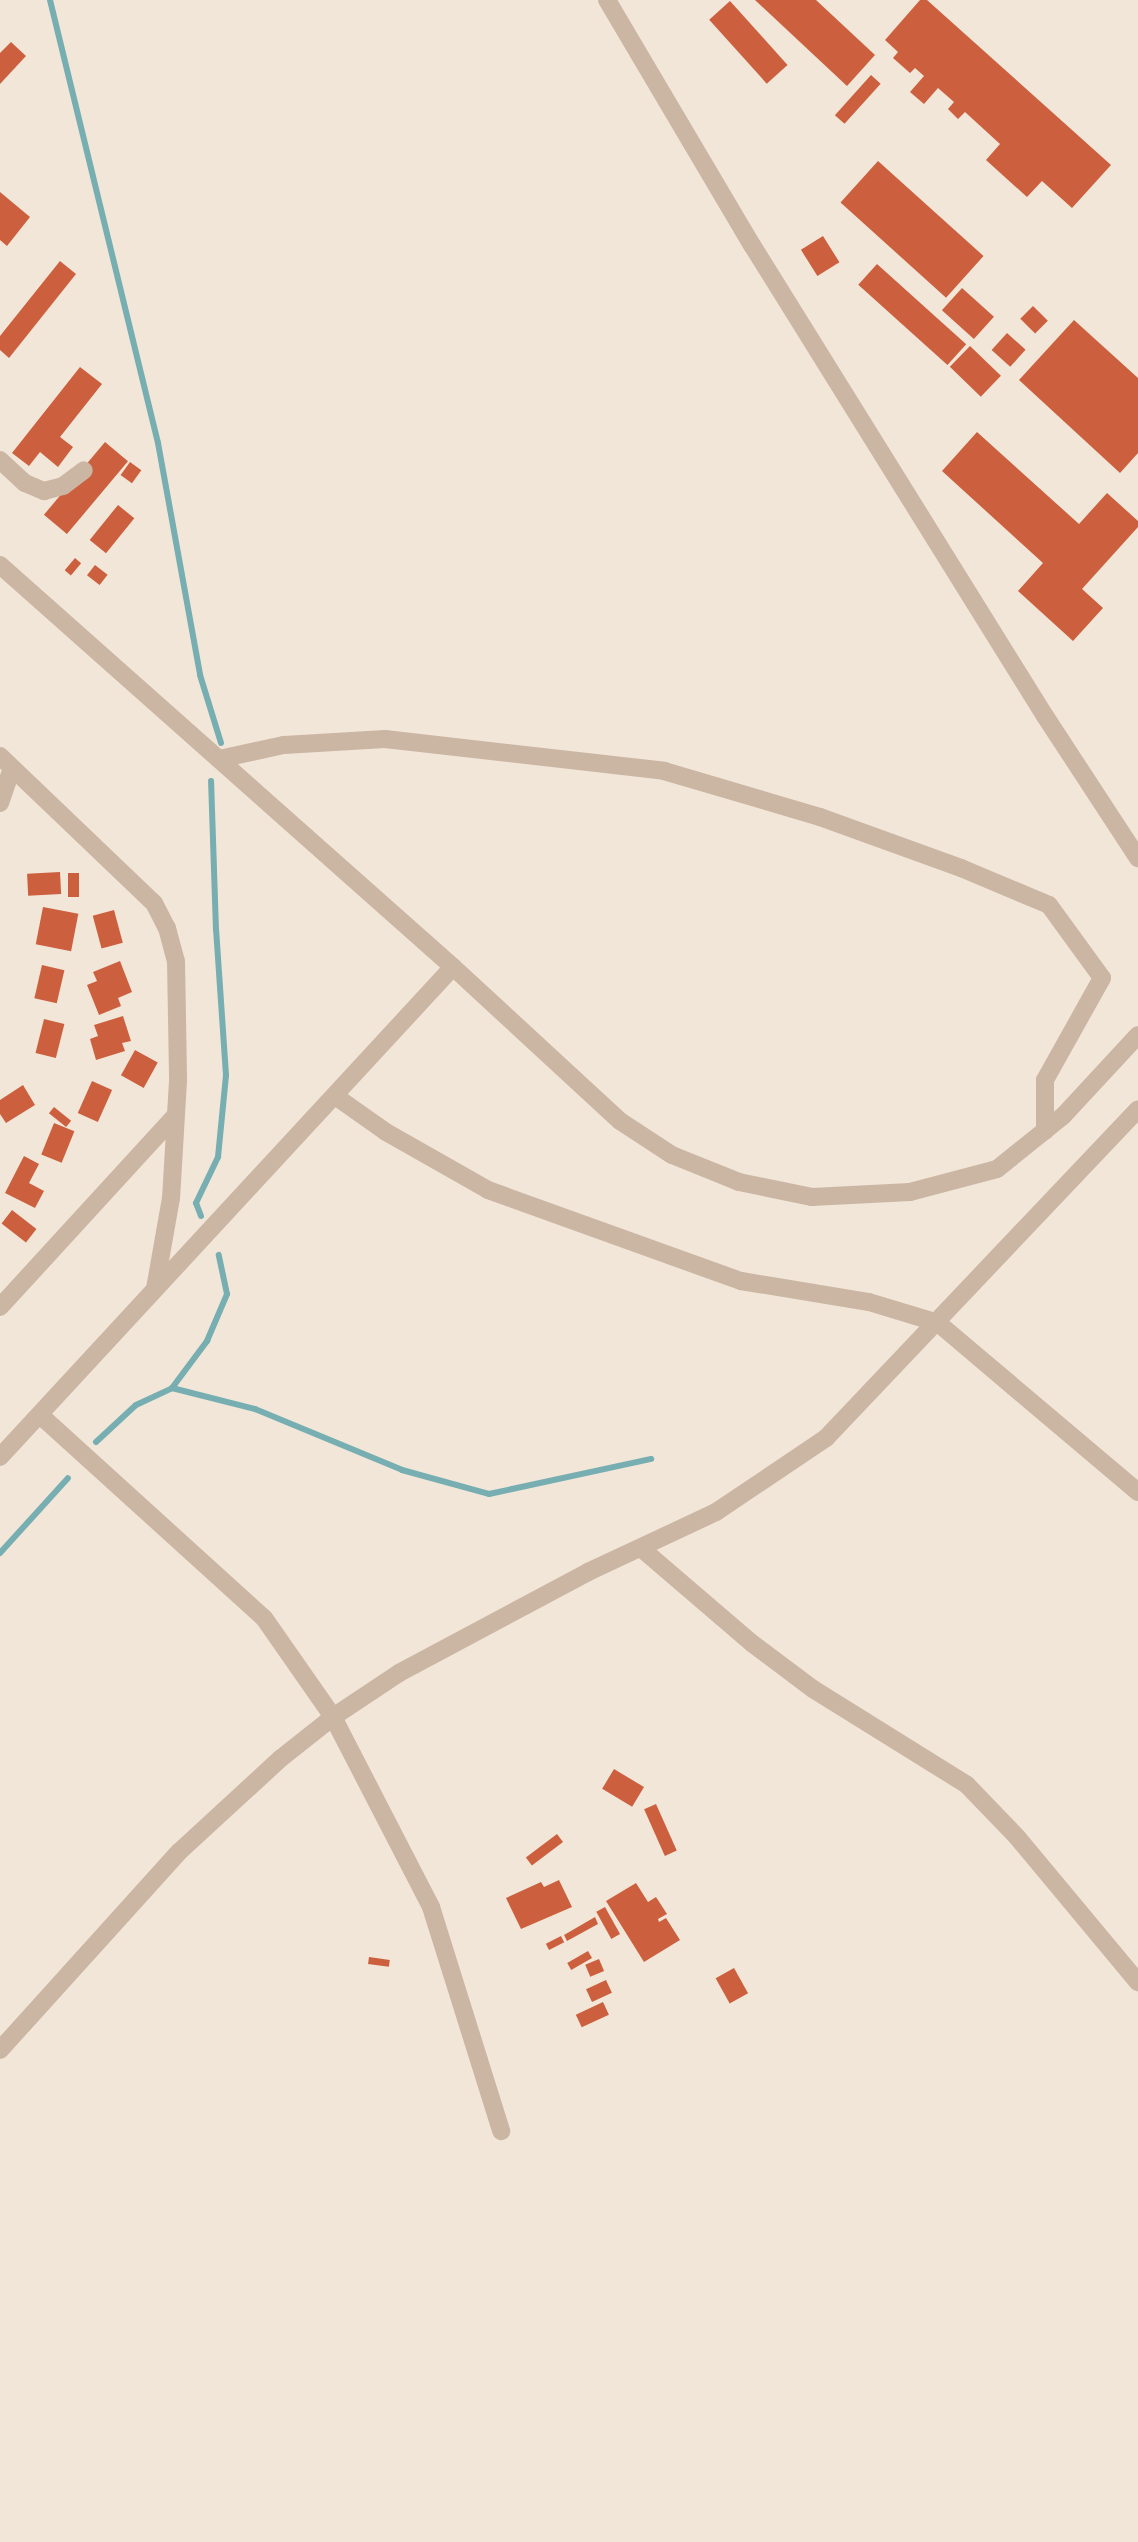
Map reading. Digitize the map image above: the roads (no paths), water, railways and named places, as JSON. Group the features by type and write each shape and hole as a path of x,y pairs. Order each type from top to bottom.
{"street":[{"path":"607,0 752,245 1045,716 1138,858"},
{"path":"0,460 25,483 44,491 63,486 84,470"},
{"path":"0,565 453,967 620,1121 672,1155 739,1182 812,1197 910,1192 997,1169 1063,1116 1138,1035"},
{"path":"219,759 284,745 385,739 664,771 820,817 961,868 1049,905 1102,978 1045,1080 1045,1131"},
{"path":"0,803 6,762"},
{"path":"6,762 154,903 167,928 176,961 178,1081 171,1198 155,1289"},
{"path":"0,1457 453,967"},
{"path":"335,1096 386,1132 488,1190 741,1281 869,1302 938,1323 1138,1492"},
{"path":"0,2050 180,1851 279,1759 333,1717 411,1667 588,1572 716,1512 826,1438 938,1323 1138,1109"},
{"path":"0,1307 174,1117"},
{"path":"40,1415 264,1618 333,1717 431,1907 501,2132"},
{"path":"642,1549 753,1644 813,1689 967,1785 1017,1837 1138,1982"}],"waterway":[{"path":"50,0 158,443 200,675 221,743"},
{"path":"201,1216 196,1203 218,1157 226,1075 216,930 211,781"},
{"path":"172,1388 207,1341 227,1294 219,1255"},
{"path":"96,1442 136,1405 172,1388 255,1409 402,1470 489,1494 651,1459"},
{"path":"0,1553 68,1478"}]}
